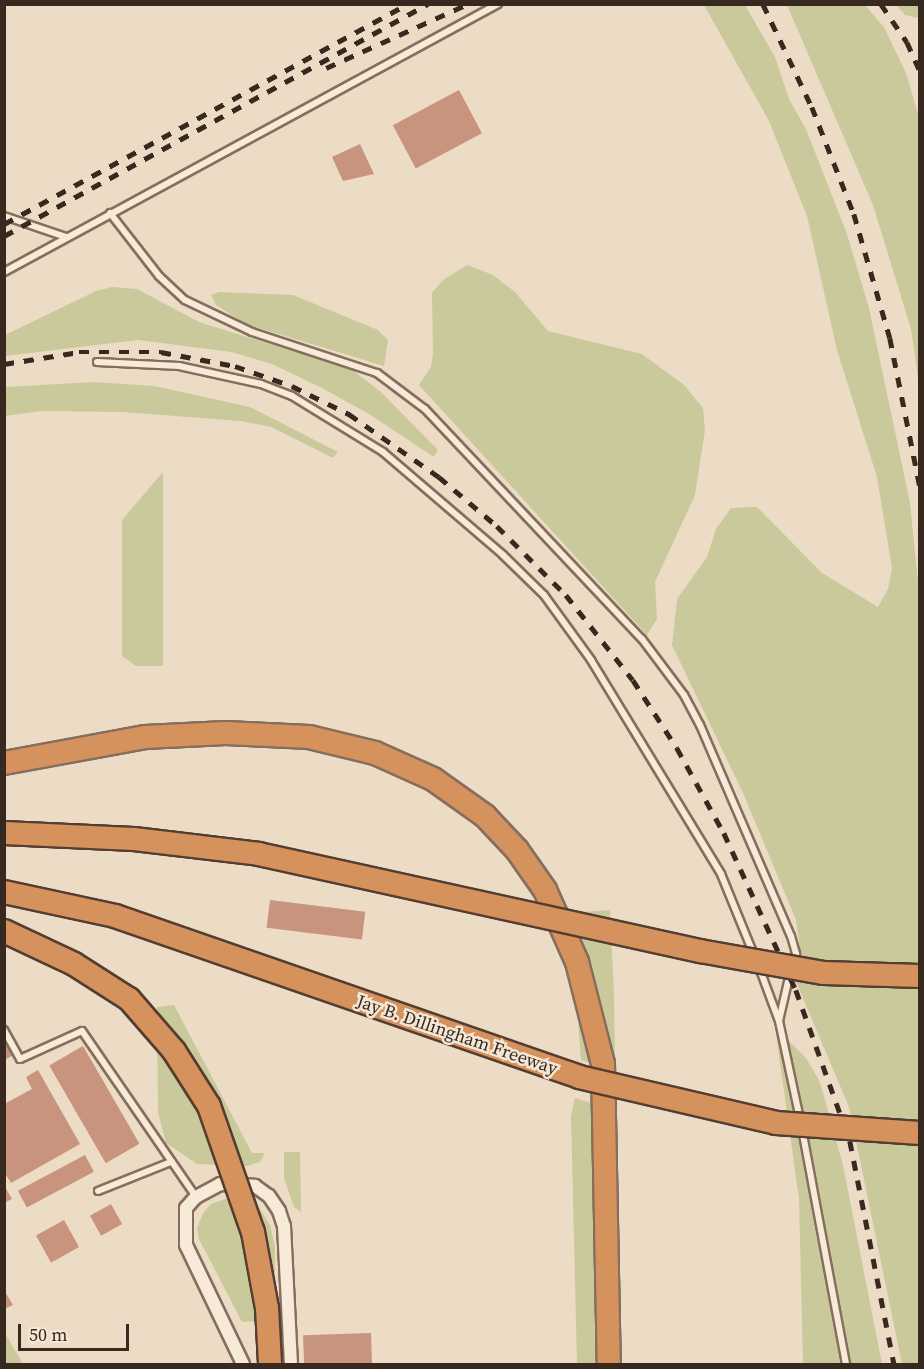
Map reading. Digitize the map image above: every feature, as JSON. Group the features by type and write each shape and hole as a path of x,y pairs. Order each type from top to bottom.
{"highway":[{"path":"4,763 146,737 226,733 309,737 375,753 433,779 485,816 517,850 545,890 577,962 603,1064 609,1365"},
{"path":"4,833 134,839 259,854 700,951 824,973 920,976"},
{"name":"Jay B. Dillingham Freeway","path":"4,892 115,916 579,1077 776,1123 920,1133"},
{"path":"4,931 74,964 129,999 174,1051 208,1106 253,1232 267,1308 270,1365"}],"street":[{"path":"243,1365 186,1245 186,1208 196,1197 220,1184 255,1186 269,1196 284,1226 291,1365"}],"lane":[{"path":"4,272 498,4"},
{"path":"110,213 159,276 185,300 252,332 377,373 425,409 642,639 684,695 700,725 791,936 796,954 779,1021"},
{"path":"4,216 66,237"},
{"path":"97,362 179,366 261,384 292,396 384,452 503,555 544,595 591,660 721,874 779,1021 846,1365"},
{"path":"4,1030 20,1059 82,1031 196,1197"},
{"path":"98,1191 171,1162"}],"green space":[{"path":"704,5 745,5 775,57 789,99 806,129 847,234 869,308 910,503 920,603 919,1364 902,1364 849,1107 794,977 801,955 796,920 743,793 672,645 677,599 707,557 716,529 731,508 757,507 822,573 878,607 888,589 892,568 877,477 837,350 807,216 769,121"},
{"path":"787,5 865,5 884,27 906,73 919,117 919,385 911,329 873,205"},
{"path":"896,5 919,5 919,18 905,15"},
{"path":"467,265 493,275 515,292 548,331 642,354 684,385 703,408 705,430 695,495 655,582 657,619 647,635 419,385 431,367 433,354 432,293 443,280"},
{"path":"112,287 137,289 199,322 351,369 381,392 438,450 434,457 369,414 322,388 272,364 231,352 138,340 5,356 5,335 96,291"},
{"path":"219,292 293,295 378,330 388,340 384,366 246,324 216,305 211,295"},
{"path":"93,382 154,386 250,407 338,452 333,458 271,427 241,421 123,412 41,411 5,416 5,387"},
{"path":"163,472 163,666 136,666 122,656 122,520"},
{"path":"610,910 615,1070 581,1060 570,913"},
{"path":"174,1005 252,1153 265,1153 260,1162 247,1166 197,1164 166,1143 158,1112 157,1007"},
{"path":"775,1027 806,1058 820,1082 843,1165 882,1364 803,1364 799,1199"},
{"path":"575,1098 592,1103 595,1364 577,1364 571,1116"},
{"path":"284,1152 300,1152 301,1212 294,1207 284,1178"},
{"path":"228,1198 249,1202 260,1209 270,1225 275,1247 275,1320 242,1322 199,1239 197,1228 203,1213 211,1204"},
{"path":"5,1333 23,1364 5,1364"}],"building":[{"path":"459,90 482,133 416,168 393,125"},
{"path":"360,144 374,174 343,181 332,157"},
{"path":"270,900 365,912 362,939 267,928"},
{"path":"4,1038 14,1055 4,1060"},
{"path":"83,1046 140,1144 106,1163 49,1066"},
{"path":"38,1070 80,1144 11,1183 4,1172 4,1104 32,1089 26,1077"},
{"path":"85,1155 94,1172 27,1207 18,1191"},
{"path":"4,1185 12,1199 4,1203"},
{"path":"111,1204 122,1224 101,1236 90,1216"},
{"path":"64,1220 79,1247 51,1263 36,1236"},
{"path":"4,1290 13,1305 4,1309"},
{"path":"371,1333 372,1364 304,1364 303,1335"}],"railway":[{"path":"4,224 408,4"},
{"path":"4,236 428,4"},
{"path":"326,68 468,4"},
{"path":"763,4 812,107 854,214 890,338 920,487"},
{"path":"881,4 907,42 920,71"},
{"path":"4,364 79,352 161,352 235,366 292,386 349,414 439,477 497,526 566,595 633,680 677,748 724,833 796,990 850,1141 894,1364"}]}
